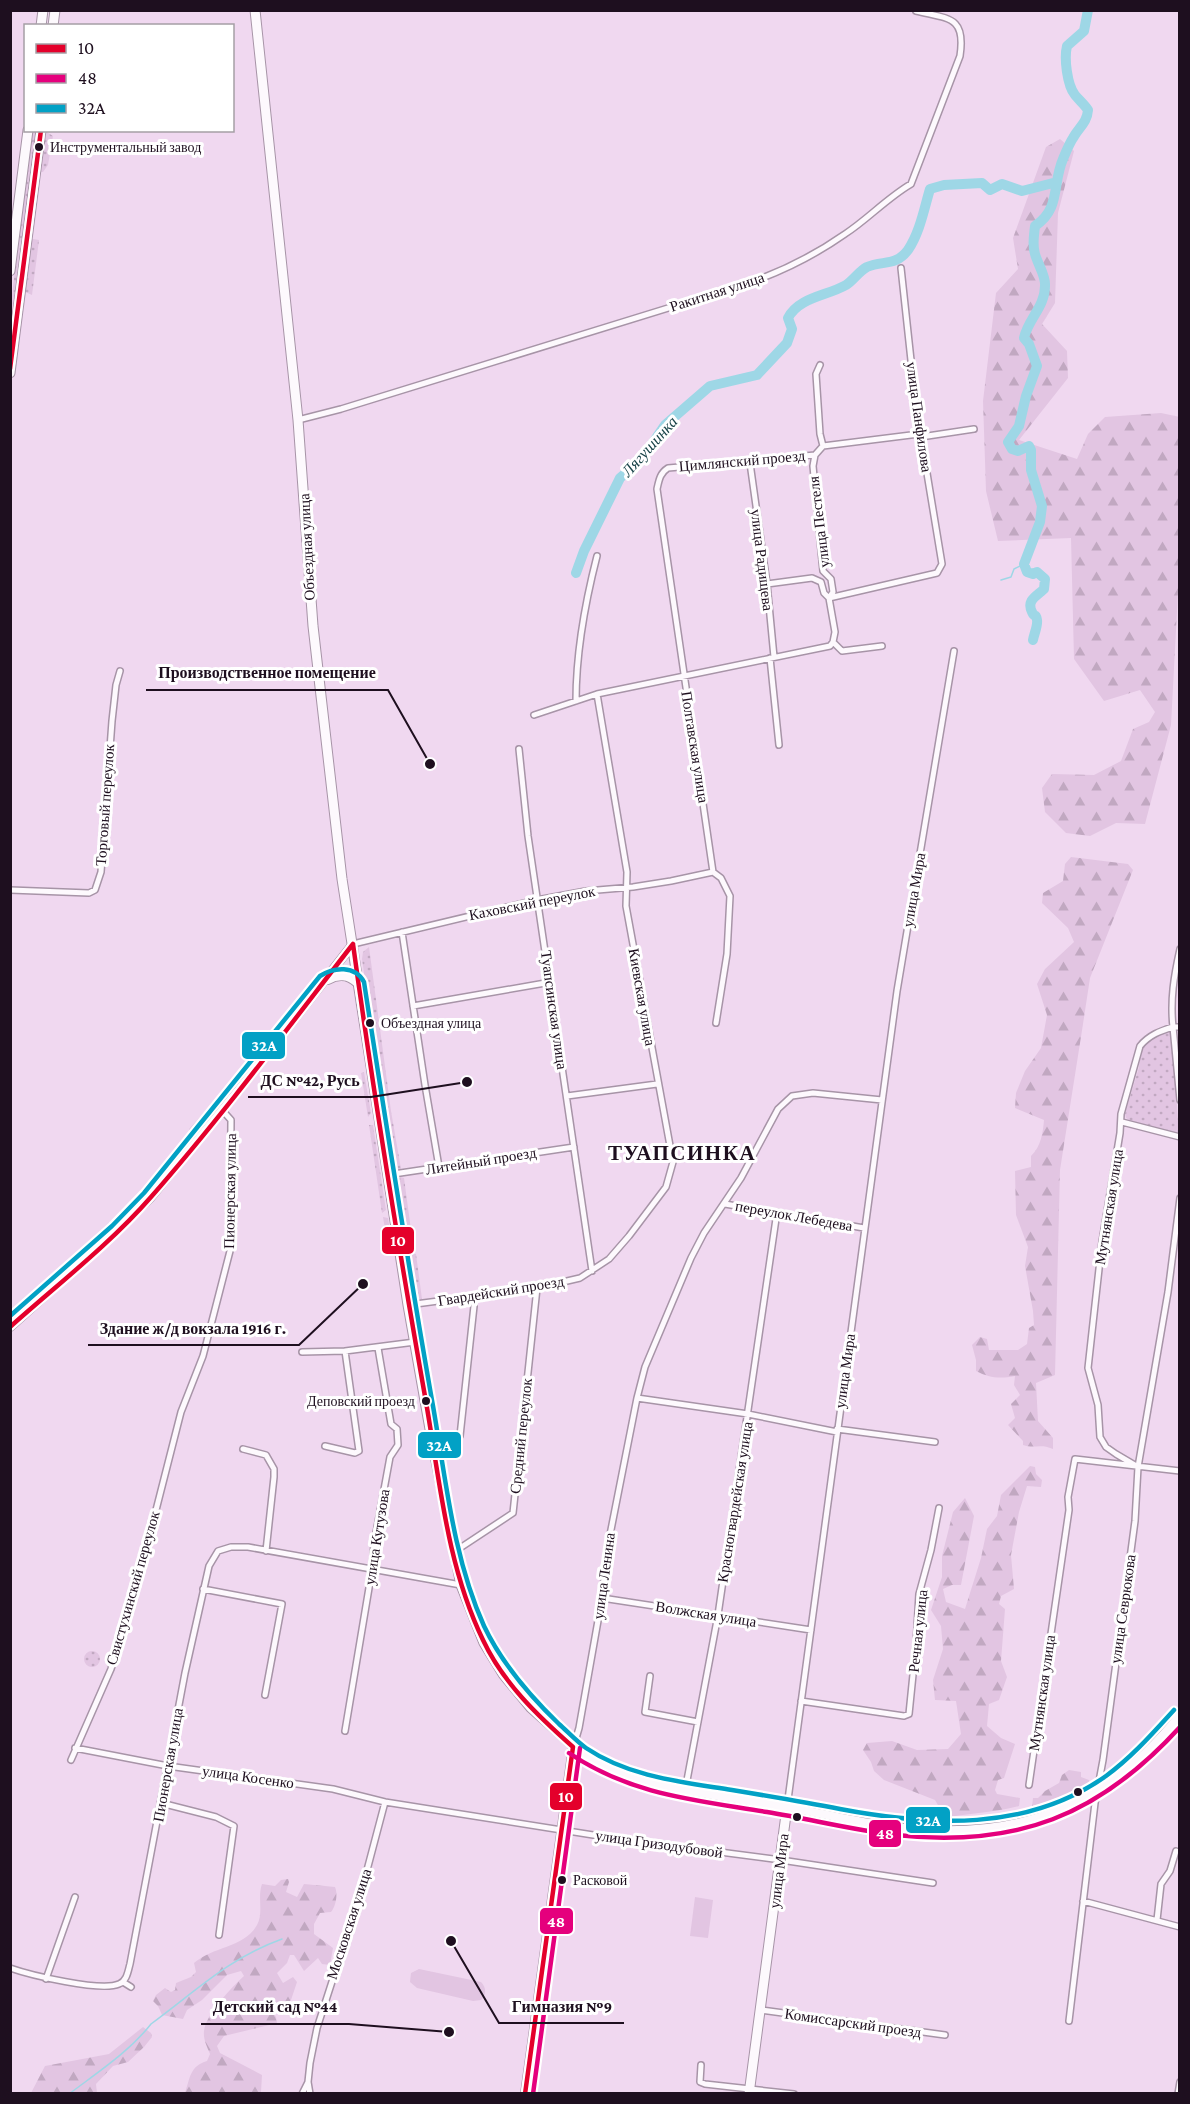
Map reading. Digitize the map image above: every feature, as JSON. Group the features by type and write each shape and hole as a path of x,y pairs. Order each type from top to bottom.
{"main road":[{"name":"Объездная улица","path":"255,10 298,420 314,638 342,879 408,1305 461,1586 484,1643 503,1674 531,1708 588,1758 620,1773 663,1786 787,1807"},
{"path":"10,271 28,132"},
{"path":"10,373 41,132"},
{"path":"13,1323 117,1231 150,1198 353,944"},
{"path":"325,981 333,976 344,976 357,983"},
{"path":"787,1807 894,1826 942,1830 995,1828 1025,1822 1073,1805 1097,1792 1152,1748 1179,1715"},
{"name":"улица Ленина","path":"525,2094 573,1747"},
{"name":"улица Мира","path":"750,2091 787,1807"}],"street":[{"name":"Ракитная улица","path":"298,420 746,284 783,271 845,235 900,190 911,184 960,56 961,30 956,23 950,19 916,11"},
{"name":"улица Панфилова","path":"829,598 938,573 942,564 920,436 902,268"},
{"path":"820,365 816,374 820,434 824,446"},
{"name":"Цимлянский проезд","path":"824,446 974,429"},
{"name":"улица Пестеля","path":"824,446 815,455 813,466 823,577 831,579 833,592 829,598 835,632 833,642"},
{"name":"Цимлянский проезд","path":"668,468 738,462 750,464 800,455 815,455"},
{"name":"улица Радищева","path":"750,464 766,584 779,745"},
{"name":"Полтавская улица","path":"668,468 663,471 657,489 683,676 700,774 713,872 721,878 730,896 727,954 716,1023"},
{"path":"576,701 576,669 597,556"},
{"path":"766,584 823,577 824,593 829,598"},
{"path":"534,715 597,694 830,646 833,642 842,651 882,646"},
{"name":"улица Мира","path":"787,1807 897,991 954,651"},
{"name":"Торговый переулок","path":"10,890 89,892 95,890 101,872 112,721 120,671"},
{"name":"Киевская улица","path":"592,1271 609,1259 666,1187 673,1162 626,906 627,872 597,694"},
{"name":"Туапсинская улица","path":"519,749 537,900 551,982 592,1271"},
{"name":"Каховский переулок","path":"353,944 537,900 586,891 627,888 713,872"},
{"path":"402,932 440,1167"},
{"path":"1179,949 1171,1008 1176,1027 1179,1100"},
{"path":"413,1006 551,982"},
{"name":"Мутнянская улица","path":"1138,1467 1106,1447 1100,1437 1098,1405 1088,1368 1102,1242 1122,1114 1140,1046 1154,1033 1176,1027"},
{"path":"567,1095 657,1084"},
{"name":"улица Ленина","path":"573,1747 579,1728 602,1598 609,1539 637,1398 645,1367 691,1258 704,1233 725,1204 778,1109 792,1096 813,1093 882,1100"},
{"name":"Пионерская улица","path":"181,1412 203,1356 230,1251 231,1120 222,1110"},
{"path":"1122,1122 1179,1137"},
{"name":"Литейный проезд","path":"387,1175 574,1147"},
{"name":"улица Севрюкова","path":"1069,2021 1097,1792 1135,1521 1138,1467 1168,1292 1179,1198"},
{"name":"переулок Лебедева","path":"725,1204 864,1228"},
{"name":"Красногвардейская улица","path":"685,1791 718,1615 777,1212"},
{"name":"Гвардейский проезд","path":"408,1305 537,1288 580,1278 592,1271"},
{"name":"Средний переулок","path":"453,1553 513,1514 537,1288"},
{"path":"433,1446 457,1441 460,1436 474,1306 473,1296"},
{"path":"302,1352 345,1351 415,1342"},
{"name":"улица Кутузова","path":"345,1731 390,1457 398,1445 397,1429 391,1424 378,1348"},
{"path":"325,1446 355,1453 359,1451 345,1351"},
{"path":"637,1398 837,1430 934,1442"},
{"name":"Свистухинский переулок","path":"71,1760 111,1669 142,1565 181,1412"},
{"path":"243,1449 266,1455 273,1469 266,1551 461,1586"},
{"name":"Мутнянская улица","path":"1029,1785 1075,1460 1138,1467"},
{"path":"1138,1467 1179,1471"},
{"name":"Речная улица","path":"801,1701 907,1716 919,1594 939,1508"},
{"name":"Пионерская улица","path":"124,1981 130,1964 185,1673 209,1566 218,1551 231,1547 248,1547 266,1551"},
{"path":"203,1589 282,1604 265,1695"},
{"name":"Волжская улица","path":"602,1598 811,1630"},
{"path":"650,1676 645,1712 698,1722"},
{"name":"улица Косенко","path":"75,1748 168,1766 333,1790 385,1802"},
{"name":"улица Гризодубовой","path":"385,1802 933,1883"},
{"name":"Московская улица","path":"302,2094 308,2082 317,2028 362,1889 385,1802"},
{"path":"161,1803 216,1816 234,1826 219,1935"},
{"path":"1157,1920 1161,1884 1170,1871 1176,1851"},
{"path":"46,1979 75,1898"},
{"path":"1083,1901 1179,1927"},
{"path":"10,1968 46,1979 113,1986 124,1981 131,1987"},
{"name":"Комиссарский проезд","path":"761,2010 945,2035"},
{"path":"701,2065 700,2082 750,2091 794,2094"},
{"name":"Московская улица","path":"308,2082 310,2094"},
{"path":"1178,2094 1179,2082"}],"green space":[{"path":"32,132 37,132 11,344 11,303"},
{"path":"47,132 53,136 48,165 43,172 39,172"},
{"path":"1060,139 1074,151 1058,213 1055,303 1042,324 1067,351 1068,378 1019,440 1077,459 1088,434 1105,417 1161,413 1180,417 1180,554 1171,725 1145,824 1116,823 1090,836 1066,833 1045,812 1042,788 1052,774 1094,775 1121,761 1133,729 1149,722 1155,712 1140,690 1104,701 1074,659 1071,538 998,541 986,491 983,401 996,293 1018,269 1013,238 1046,147"},
{"path":"30,240 39,240 32,295 23,291"},
{"path":"1071,857 1128,864 1133,870 1090,978 1060,1170 1055,1375 1036,1383 1038,1421 1053,1438 1053,1449 1045,1446 1023,1445 1023,1441 1008,1425 1015,1418 1011,1404 1020,1395 1014,1385 1015,1376 995,1377 976,1371 972,1345 980,1337 987,1339 989,1350 1018,1350 1027,1344 1029,1328 1034,1325 1025,1266 1028,1247 1016,1215 1015,1171 1031,1167 1031,1156 1039,1144 1044,1120 1015,1108 1016,1093 1025,1071 1041,1048 1047,1015 1037,984 1045,969 1074,942 1068,928 1042,903 1043,893 1063,881 1065,864"},
{"path":"369,947 401,1169 398,1170 392,1165 362,959 363,952"},
{"path":"1168,1031 1172,1036 1179,1134 1131,1121 1126,1118 1125,1114 1139,1067 1141,1046 1151,1037"},
{"path":"364,1072 371,1113 368,1117 361,1073"},
{"path":"209,1107 213,1110 192,1137 189,1129"},
{"path":"369,1125 373,1125 386,1210 382,1213"},
{"path":"400,1177 404,1178 413,1245 406,1244 403,1239 395,1184"},
{"path":"383,1217 388,1218 393,1251 389,1253"},
{"path":"410,1253 416,1254 422,1299 418,1301 414,1299 407,1258"},
{"path":"1030,1466 1035,1467 1036,1474 1042,1480 1041,1487 1027,1486 1019,1512 1011,1555 1014,1589 1001,1596 999,1604 1005,1609 1001,1661 1007,1677 999,1700 989,1704 987,1726 1001,1738 1015,1744 1004,1778 998,1780 995,1790 997,1794 1020,1798 1019,1806 939,1819 935,1817 939,1807 935,1800 884,1780 874,1771 863,1750 867,1743 892,1741 917,1750 948,1749 961,1734 956,1701 935,1700 933,1680 943,1649 941,1626 931,1610 942,1577 942,1556 953,1512 965,1498 974,1516 961,1585 952,1585 943,1589 946,1602 965,1609 981,1558 987,1529 997,1516 1001,1495"},
{"path":"89,1651 95,1651 100,1659 98,1665 89,1667 84,1662 84,1656"},
{"path":"1069,1770 1081,1772 1081,1777 1089,1780 1090,1783 1032,1807 1033,1798 1038,1798 1059,1783 1062,1775"},
{"path":"288,1879 286,1892 297,1897 304,1884 335,1887 336,1896 333,1909 331,1912 320,1913 314,1924 314,1934 333,1948 330,1965 322,1964 318,1958 304,1971 294,1955 290,1955 287,1963 277,1973 283,1983 293,1977 297,1982 291,2000 284,2008 273,2005 271,2009 277,2023 224,2036 217,2046 220,2053 262,2075 261,2092 264,2093 185,2093 194,2069 207,2061 210,2054 204,2034 209,2017 244,1976 241,1971 227,1975 202,2000 187,2010 183,2019 162,2015 153,2001 156,1995 165,1988 171,1992 175,1990 176,1983 191,1977 196,1972 194,1963 202,1957 236,1943 251,1933 259,1920 262,1884 275,1886 281,1880"},
{"path":"695,1897 713,1900 708,1938 690,1936"},
{"path":"419,1969 481,1982 485,1989 484,1996 481,2000 473,2001 417,1988 410,1982 411,1973"},
{"path":"143,2027 151,2033 152,2037 128,2062 113,2066 96,2084 97,2093 31,2093 45,2066 109,2054"}],"waterway":[{"path":"1033,640 1037,620 1030,604 1044,589 1045,579 1037,572 1033,574 1027,572 1024,564 1040,522 1042,506 1031,470 1029,446 1018,451 1012,449 1008,442 1019,426 1026,396 1037,366 1029,344 1024,338 1042,300 1045,286 1034,251 1035,226 1049,212 1063,159 1075,134 1084,122 1088,110 1072,91 1066,57 1067,46 1084,31 1088,10"},
{"name":"Лягушинка","path":"576,573 584,551 620,478 642,459 665,425 710,386 757,375 787,343 792,329 788,318 799,306 846,285 867,267 894,261 903,255 916,236 930,189 944,185 982,183 990,190 1002,184 1022,191 1057,182"},
{"path":"1001,580 1011,577 1014,569 1024,564"},
{"path":"69,2094 123,2053 151,2024 214,1976 246,1956 282,1939"}],"transit line":[{"name":"10","path":"10,369 41,132"},
{"name":"10","path":"353,944 406,1288 446,1523 461,1583 491,1656 511,1685 534,1711 573,1747 525,2094"},
{"name":"10","path":"10,1327 101,1248 151,1197 229,1104 353,944"},
{"name":"32A","path":"10,1316 112,1226 144,1193 320,976 338,969 350,970 360,976 364,982 447,1490 465,1573 484,1626 499,1653 527,1690 575,1739 586,1748 620,1766 675,1781 874,1815 943,1821 977,1820 1011,1816 1044,1807 1076,1794 1106,1776 1125,1761 1174,1710"},
{"name":"48","path":"569,1753 616,1778 664,1794 864,1830 939,1838 980,1836 1017,1830 1053,1819 1086,1804 1118,1783 1149,1758 1180,1727"},
{"name":"48","path":"533,2094 580,1748"}],"place":[{"name":"Инструментальный завод","path":"39,147"},
{"name":"Производственное помещение","path":"430,764"},
{"name":"Объездная улица","path":"370,1023"},
{"name":"ДС №42, Русь","path":"467,1082"},
{"name":"Здание ж/д вокзала 1916 г.","path":"363,1284"},
{"name":"Деповский проезд","path":"426,1401"},
{"name":"Расковой","path":"562,1880"},
{"name":"Гимназия №9","path":"451,1941"},
{"name":"Детский сад №44","path":"449,2032"}],"district":[{"name":"ТУАПСИНКА","path":"682,1153"}]}
